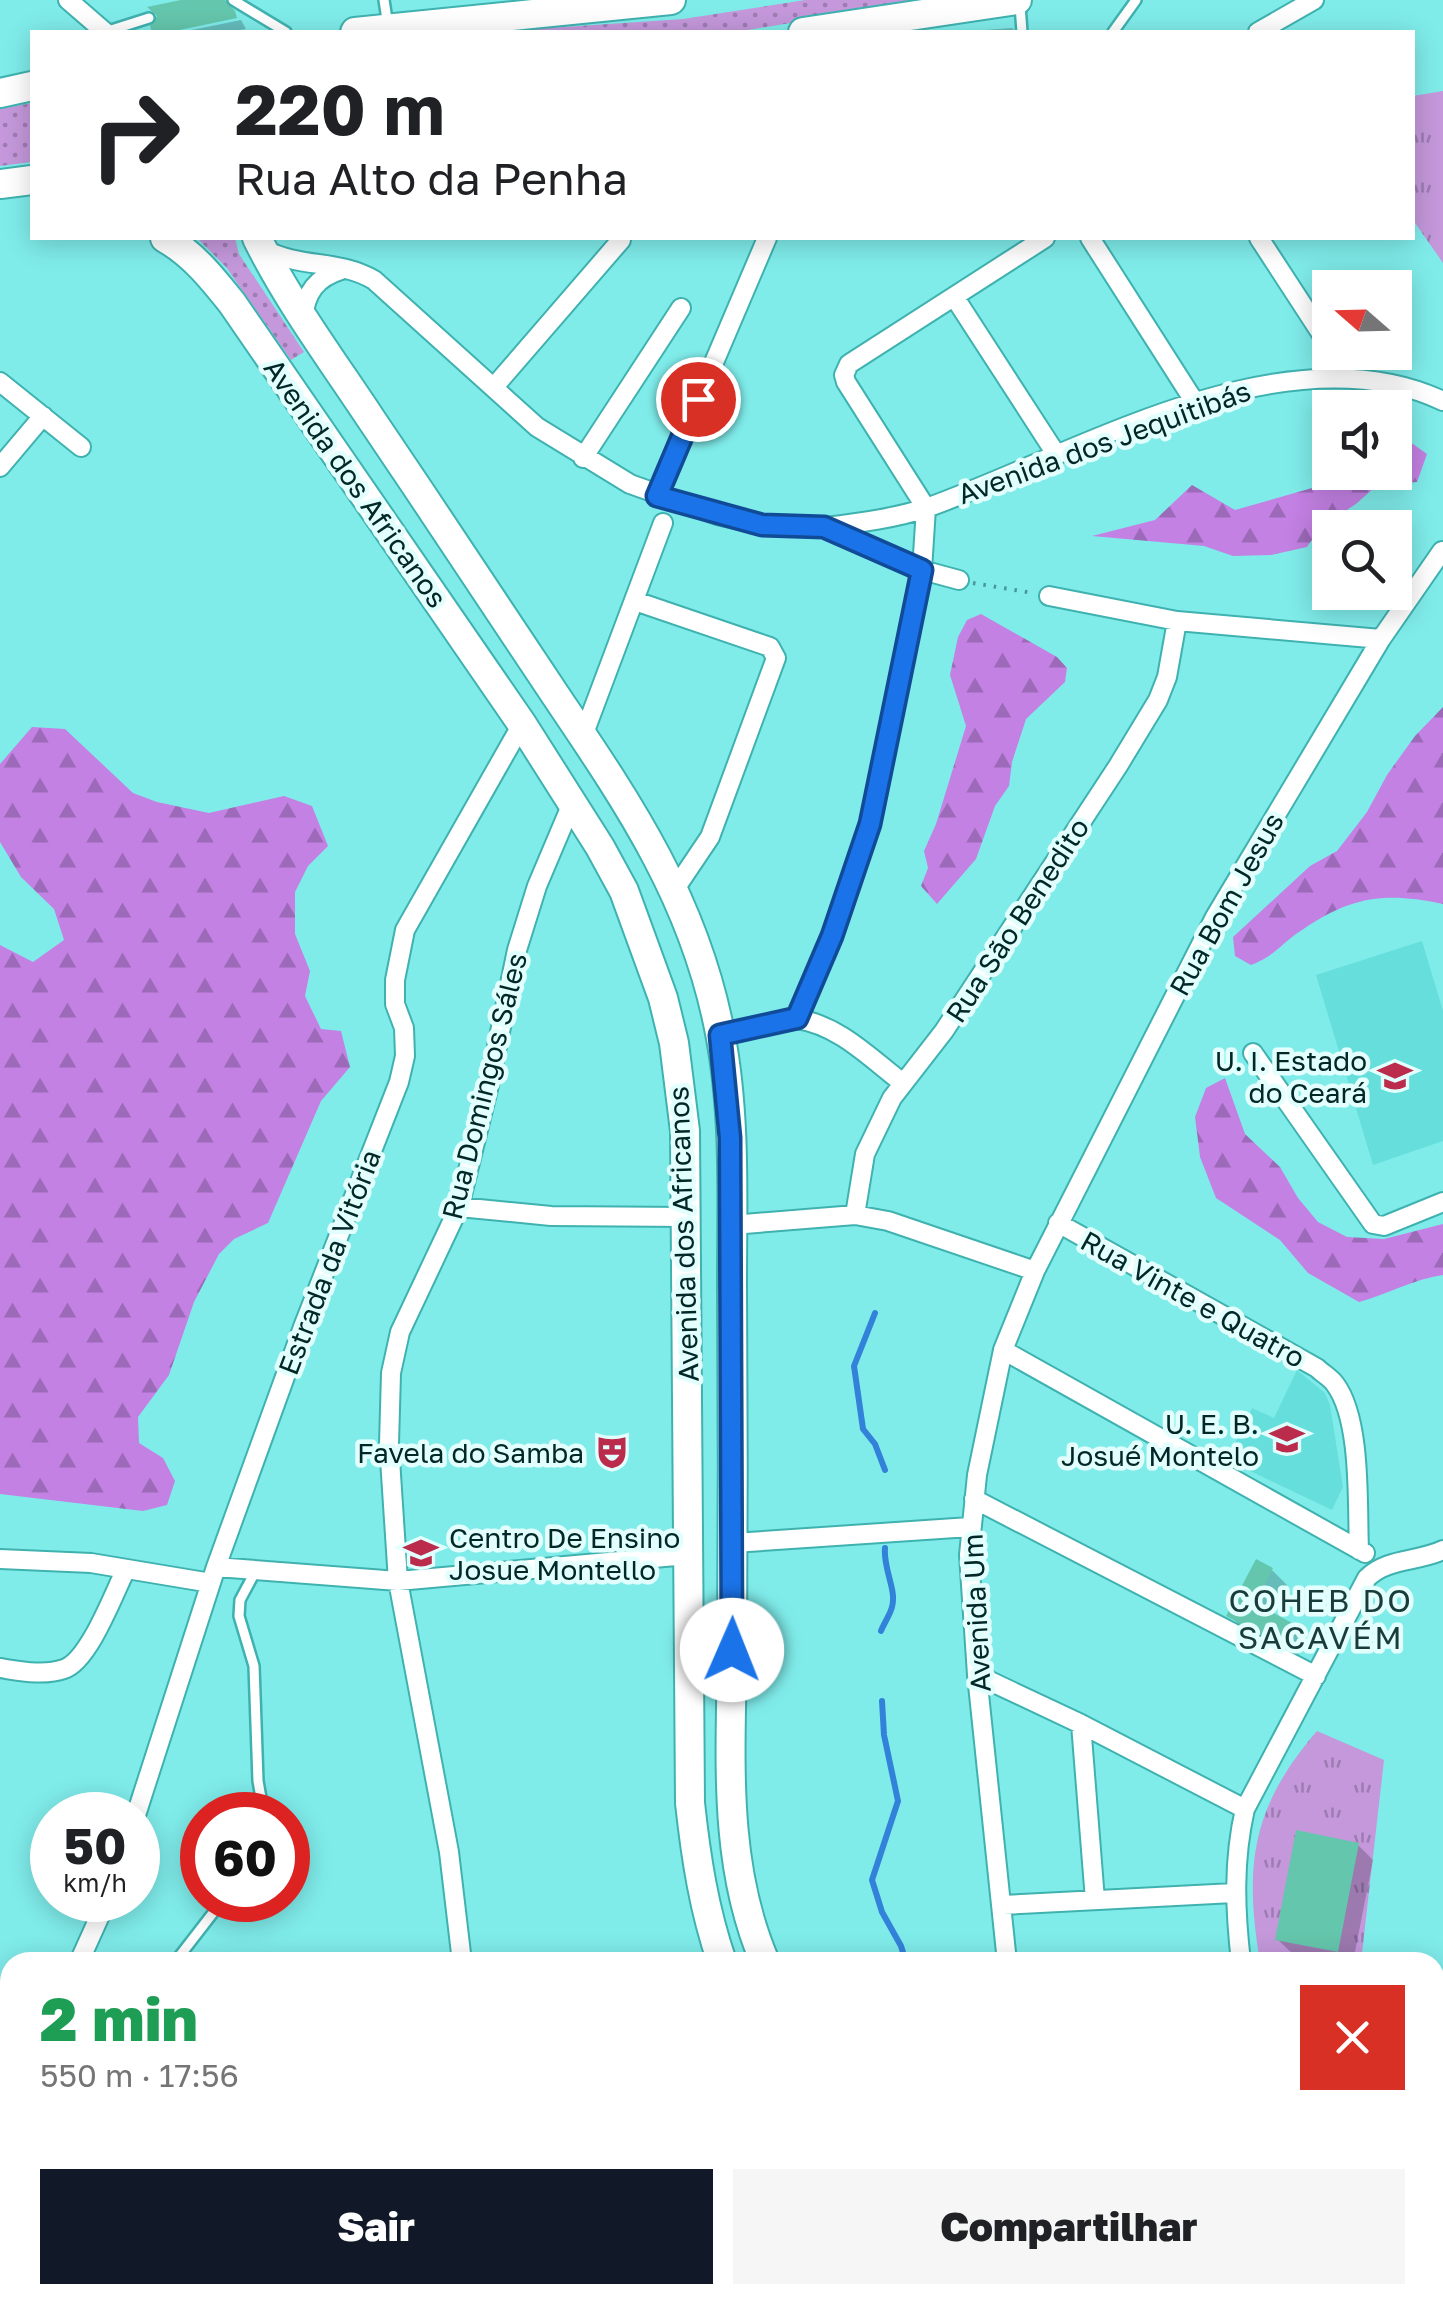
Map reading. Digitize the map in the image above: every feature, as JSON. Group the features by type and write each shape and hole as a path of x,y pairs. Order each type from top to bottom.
{"main road":[{"path":"372,30 671,0"},
{"path":"833,30 878,27 1018,0"},
{"path":"0,93 30,86"},
{"name":"Avenida dos Africanos","path":"169,240 182,247 232,302 573,801 624,892 663,998 681,1085 687,1218 690,1803 697,1870 718,1952"},
{"name":"Avenida dos Africanos","path":"259,243 304,318 660,858 675,889 708,985 720,1035 730,1138 733,1543 730,1791 734,1849 746,1908 761,1952"},
{"path":"573,801 609,777"}],"street":[{"path":"68,0 103,30"},
{"path":"1262,30 1311,2"},
{"path":"494,388 621,240"},
{"path":"657,496 766,240"},
{"path":"797,1018 832,936 870,824 922,570 926,508 846,382 845,370 1042,240"},
{"path":"1091,240 1196,404"},
{"path":"1260,240 1312,319"},
{"path":"259,243 304,264 351,267 384,286 537,427 583,458 657,496 762,525 824,527 922,570 959,580"},
{"path":"304,318 306,300 318,281 351,267"},
{"path":"955,298 1056,454"},
{"path":"583,458 681,308"},
{"path":"1345,370 1349,376"},
{"name":"Avenida dos Jequitibás","path":"824,527 926,508 1056,454 1196,404 1275,382 1349,376 1400,383 1443,401"},
{"path":"0,382 81,447"},
{"path":"0,466 44,416"},
{"path":"583,736 663,523"},
{"name":"Rua Bom Jesus","path":"1034,1271 1214,916 1381,639 1442,550"},
{"path":"1049,596 1177,621 1381,639"},
{"path":"635,602 770,648 776,658 710,838 675,889"},
{"name":"Rua São Benedito","path":"855,1215 864,1154 903,1083 944,1031 1158,700 1167,677 1177,621"},
{"name":"Estrada da Vitória","path":"143,1792 213,1575 303,1326 399,1082 405,1056 404,1028 395,1004 395,980 405,930 522,724"},
{"name":"Rua Domingos Sáles","path":"461,1952 450,1852 398,1581 388,1444 391,1373 400,1332 458,1207 517,950 537,886 573,801"},
{"path":"720,1035 797,1018 831,1028 903,1083"},
{"path":"1253,1053 1373,1224 1384,1226 1443,1202"},
{"path":"458,1207 550,1216 687,1218"},
{"path":"732,1225 855,1215 888,1221 1034,1271"},
{"name":"Rua Vinte e Quatro","path":"1058,1223 1317,1368 1335,1384 1346,1407 1351,1431 1359,1550"},
{"name":"Avenida Um","path":"1006,1952 978,1675 970,1527 1003,1350 1034,1271"},
{"path":"1003,1350 1386,1565"},
{"path":"974,1498 1316,1676"},
{"path":"733,1543 970,1527"},
{"path":"1240,1952 1234,1893 1245,1809 1362,1584 1386,1565 1443,1550"},
{"path":"0,1558 213,1575 257,1570 398,1581 688,1554"},
{"path":"0,1668 48,1672 68,1668 80,1657 126,1568"},
{"path":"978,1675 1245,1809"},
{"path":"1081,1724 1096,1900"},
{"path":"1003,1905 1234,1893"},
{"path":"84,1952 97,1922"}],"lane":[{"path":"233,0 283,30"},
{"path":"384,0 388,28"},
{"path":"1018,0 1022,30"},
{"path":"1114,30 1136,0"},
{"path":"111,30 149,18"},
{"path":"257,1570 240,1600 238,1616 254,1666 260,1792"},
{"path":"182,1952 205,1922"}],"path":[{"path":"959,580 1049,596"}],"shaded area":[{"name":"U. I. Estado do Ceará","path":"1422,941 1443,1011 1443,1141 1373,1165 1316,975"},
{"name":"U. E. B. Josué Montelo","path":"1297,1370 1325,1393 1330,1405 1343,1487 1332,1510 1227,1460 1252,1408 1274,1418"}],"green space":[{"path":"805,0 927,0 748,30 520,30 683,19"},
{"path":"1443,91 1443,263 1415,223 1415,96"},
{"path":"30,103 30,162 0,166 0,109"},
{"path":"199,240 236,240 239,254 304,352 291,360 226,267"},
{"path":"1412,444 1427,454 1417,482 1412,482"},
{"path":"1192,485 1235,510 1312,488 1371,490 1347,510 1312,510 1312,540 1307,547 1271,555 1233,556 1204,546 1092,536 1155,520"},
{"path":"981,614 1057,657 1067,668 1065,682 1026,719 1009,786 995,806 976,859 937,904 921,886 928,868 924,851 966,726 950,675 958,637 967,620"},
{"path":"1443,707 1443,904 1386,898 1353,904 1320,919 1251,965 1235,956 1233,937 1310,866 1337,851 1415,736"},
{"path":"32,727 65,729 133,793 157,802 209,813 284,796 312,806 328,846 308,866 295,892 295,934 310,971 305,996 321,1029 341,1031 350,1067 321,1101 268,1223 234,1239 219,1254 194,1302 169,1375 138,1417 139,1443 163,1458 175,1481 167,1505 143,1511 0,1494 0,945 33,962 64,940 54,909 21,877 0,842 0,764"},
{"path":"1225,1078 1245,1134 1280,1167 1318,1222 1347,1237 1384,1239 1443,1224 1443,1275 1359,1302 1308,1273 1280,1240 1216,1198 1200,1157 1195,1117 1206,1088"},
{"path":"1317,1731 1384,1760 1362,1952 1259,1952 1253,1896 1258,1839 1278,1786"}],"building":[{"path":"181,0 225,0 237,18 180,30 151,30 157,16 147,7"},
{"path":"1256,1559 1273,1568 1255,1603 1292,1623 1281,1644 1226,1616"},
{"path":"1296,1830 1359,1843 1338,1952 1275,1940"}],"waterway":[{"path":"875,1313 854,1366 863,1429 875,1444 885,1470"},
{"path":"881,1631 893,1600 885,1548"},
{"path":"882,1701 884,1735 898,1801 872,1880 882,1912 903,1952"}],"place":[{"name":"U. I. Estado do Ceará","path":"1395,1076"},
{"name":"U. E. B. Josué Montelo","path":"1287,1439"},
{"name":"Favela do Samba","path":"612,1452"},
{"name":"Centro De Ensino Josue Montello","path":"421,1553"}],"district":[{"name":"COHEB DO SACAVÉM","path":"1321,1618"}],"route":[{"path":"698,399 657,496 762,525 824,527 922,570 870,824 832,936 797,1018 720,1035 727,1090 732,1225 732,1650"}]}
